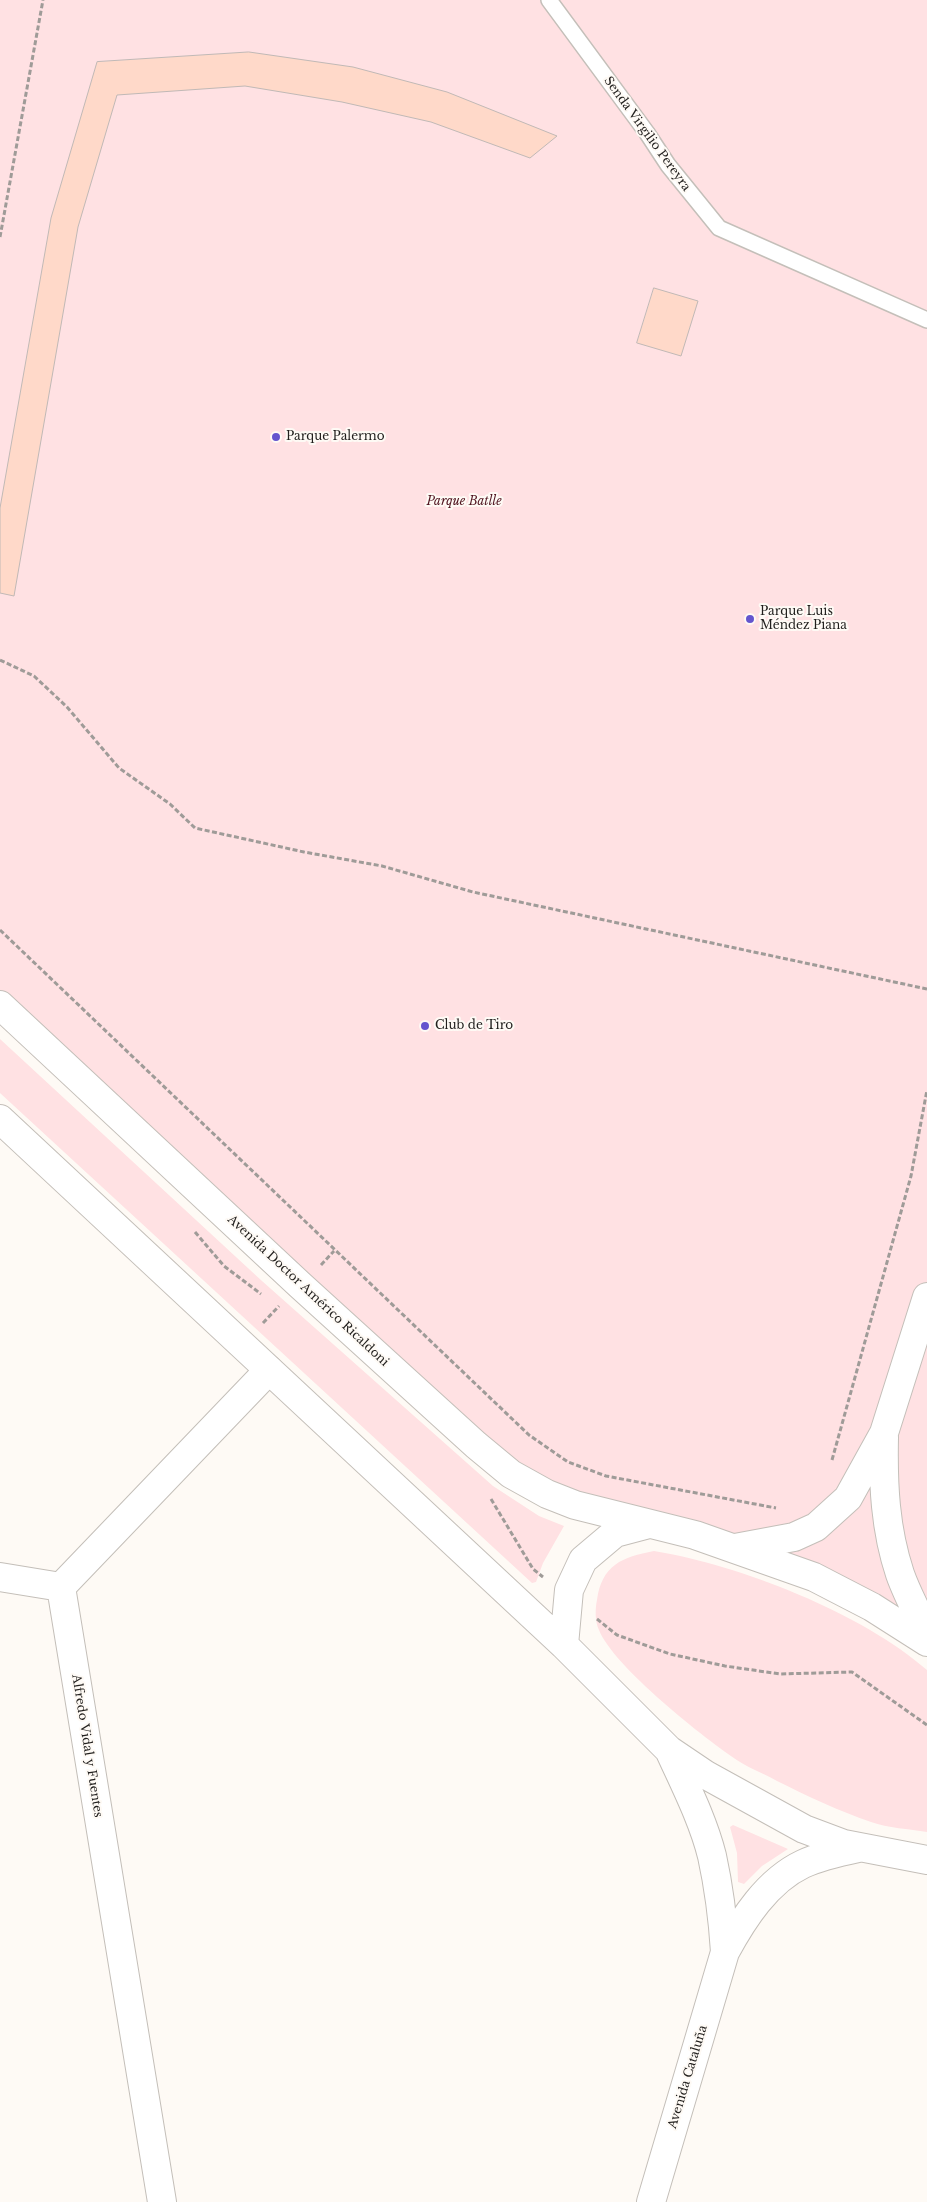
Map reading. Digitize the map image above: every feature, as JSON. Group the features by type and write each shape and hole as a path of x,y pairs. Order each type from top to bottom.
{"street":[{"name":"Avenida Doctor Américo Ricaldoni","path":"0,1005 293,1279 476,1445 512,1474 547,1494 575,1505 695,1534 814,1577 872,1607 927,1642"},
{"path":"0,1119 564,1645 669,1750 706,1776 804,1829 859,1848 927,1860"},
{"path":"734,1548 794,1538 816,1527 848,1498 884,1433 927,1297"},
{"path":"0,1577 61,1587 269,1370"},
{"path":"884,1433 883,1489 888,1531 901,1575 927,1633"},
{"name":"Avenida Doctor Américo Ricaldoni","path":"564,1645 569,1590 583,1560 615,1533 649,1524"},
{"name":"Alfredo Vidal y Fuentes","path":"61,1587 162,2202"},
{"name":"Avenida Cataluña","path":"669,1750 693,1802 711,1855 722,1910 725,1952"},
{"name":"Avenida Cataluña","path":"651,2202 725,1952 753,1906 773,1885 801,1865 823,1856 859,1848"}],"lane":[{"name":"Senda Virgilio Pereyra","path":"549,0 648,133 668,165 719,228 927,320"}],"path":[{"path":"0,238 43,0"},
{"path":"0,660 34,676 67,707 119,768 170,804 195,828 304,852 382,866 473,892 927,989"},
{"path":"0,930 334,1251 529,1435 568,1462 606,1476 776,1508 783,1506"},
{"path":"831,1463 911,1176 927,1090"}],"green space":[{"name":"Parque Batlle","path":"0,0 927,0 927,1642 872,1607 547,1494 0,1005"},
{"path":"0,1039 262,1281 493,1486 539,1516 564,1526 543,1563 536,1582 532,1583 0,1093"},
{"path":"654,1551 724,1567 798,1594 869,1629 900,1649 927,1670 927,1832 884,1826 859,1818 811,1798 744,1765 684,1720 622,1663 608,1645 598,1627 596,1604 600,1588 604,1578 615,1565 632,1556"},
{"path":"733,1825 788,1849 762,1866 744,1884 738,1882 737,1853 730,1827"}],"building":[{"path":"249,52 353,67 447,92 557,136 530,158 431,122 342,102 245,86 117,95 78,227 14,596 0,593 0,508 51,218 97,62"},
{"path":"654,288 698,301 681,356 637,343"}],"place":[{"name":"Parque Palermo","path":"276,437"},
{"name":"Parque Luis Méndez Piana","path":"750,619"},
{"name":"Club de Tiro","path":"425,1026"}]}
